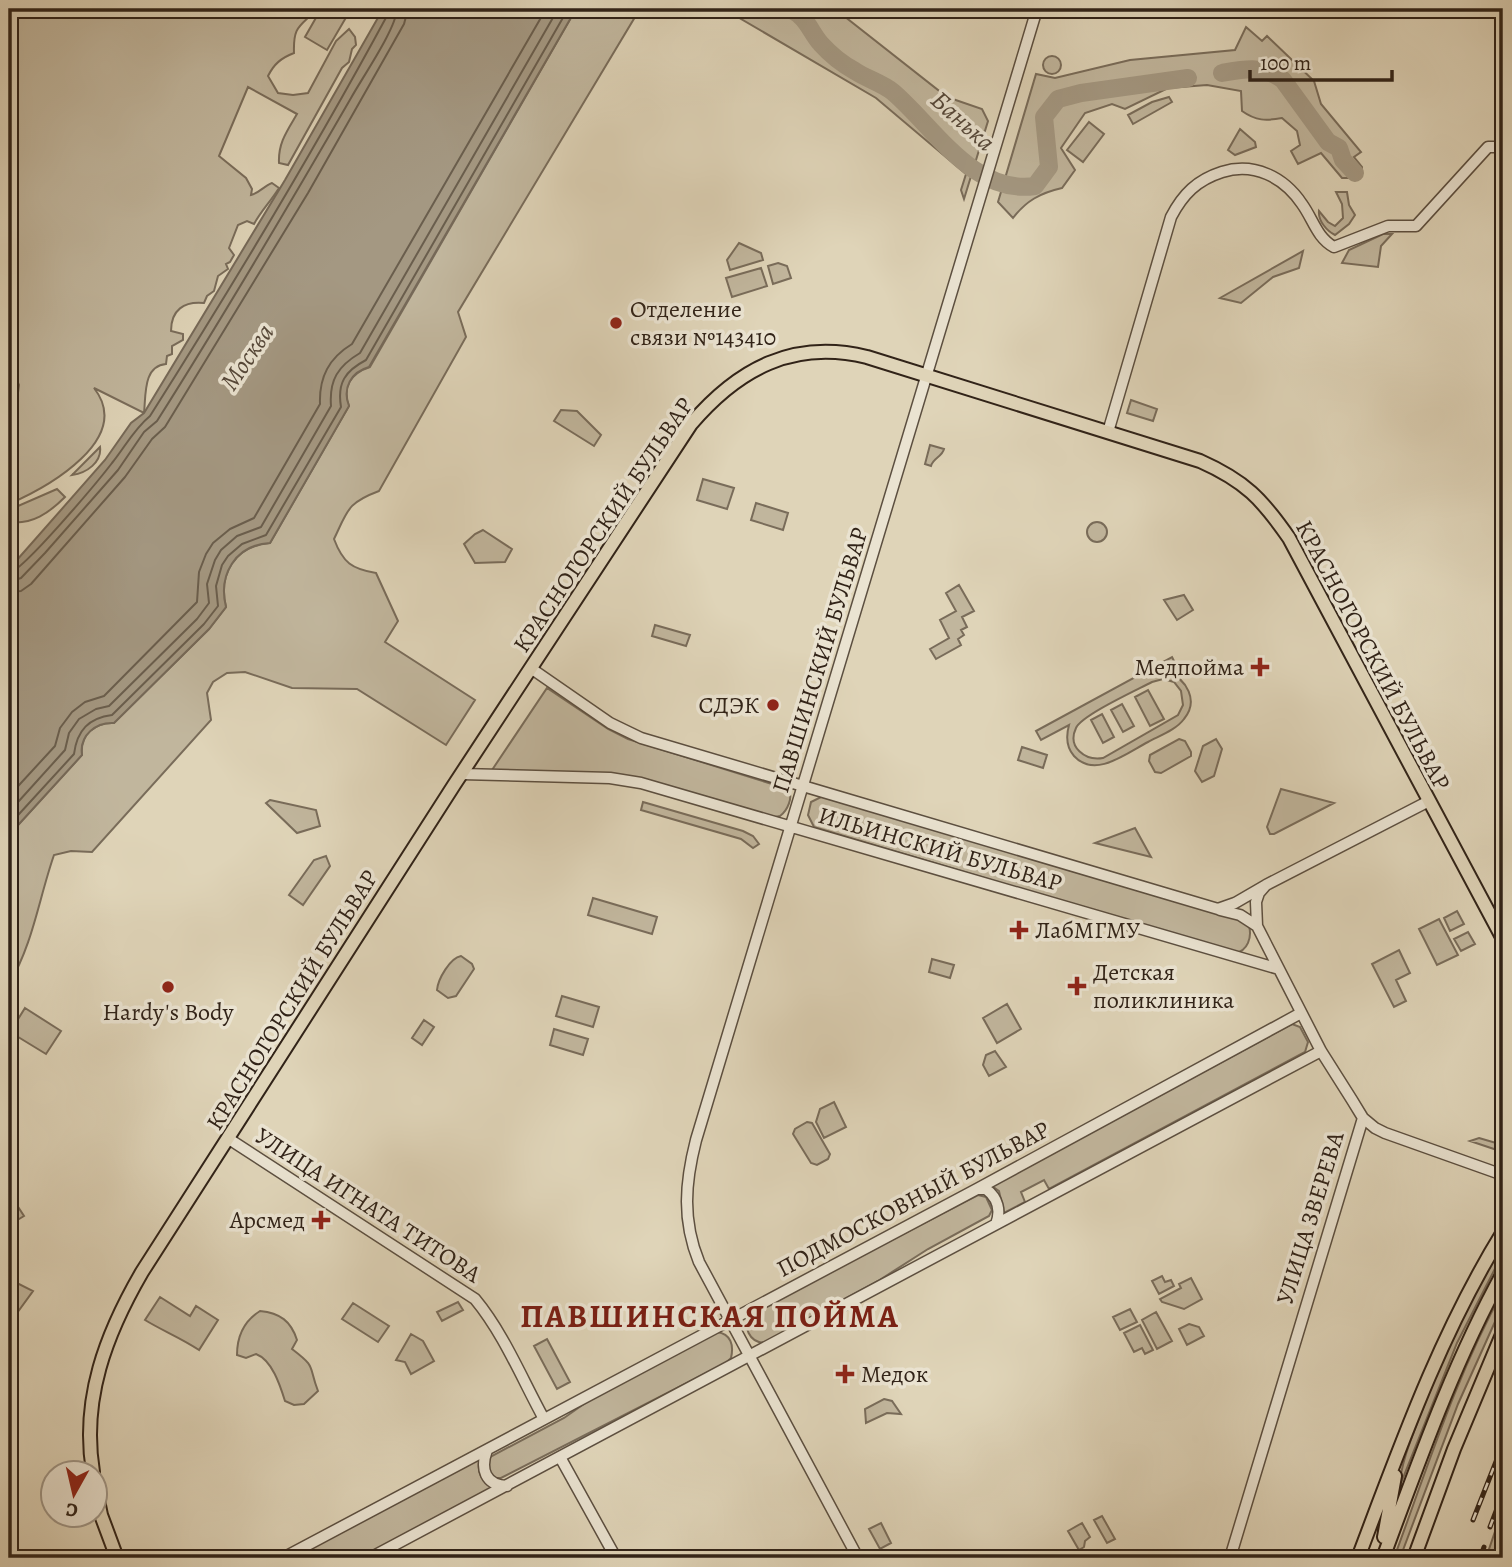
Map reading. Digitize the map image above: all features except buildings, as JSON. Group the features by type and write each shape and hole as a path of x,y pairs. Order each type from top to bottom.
{"main road":[{"name":"КРАСНОГОРСКИЙ БУЛЬВАР","path":"93,1458 92,1404 96,1375 112,1328 142,1272 691,424 726,387 768,363 818,351 850,353 1219,469 1256,495 1296,551 1503,939"},
{"path":"1358,1558 1404,1438 1460,1306 1503,1232"},
{"path":"1381,1558 1444,1396 1466,1345 1503,1273"},
{"path":"1413,1558 1458,1437 1503,1332"},
{"path":"1381,1558 1404,1438"},
{"path":"106,1528 117,1558"}],"street":[{"name":"ПАВШИНСКИЙ БУЛЬВАР","path":"748,1357 691,1241 685,1210 687,1178 696,1140 1037,9"},
{"path":"1108,432 1171,217 1187,191 1233,169 1251,169 1267,173 1295,194 1324,242 1334,247 1388,226 1416,226 1488,147 1503,147"},
{"name":"ИЛЬИНСКИЙ БУЛЬВАР","path":"533,668 624,731 1240,915 1257,926"},
{"name":"ИЛЬИНСКИЙ БУЛЬВАР","path":"462,774 610,778 641,783 1279,969"},
{"path":"1218,909 1235,903 1429,801"},
{"path":"1257,926 1256,902 1266,885"},
{"name":"УЛИЦА ЗВЕРЕВА","path":"1230,1558 1363,1118 1321,1051 1257,926"},
{"name":"ПОДМОСКОВНЫЙ БУЛЬВАР","path":"283,1558 977,1189 1301,1013"},
{"path":"370,1558 1321,1051"},
{"path":"1363,1118 1385,1133 1503,1175"},
{"name":"УЛИЦА ИГНАТА ТИТОВА","path":"229,1139 475,1299 508,1352 544,1419"},
{"path":"1490,1172 1503,1184"},
{"path":"977,1189 986,1189 996,1201 999,1216 996,1224"},
{"path":"748,1357 858,1558"},
{"path":"488,1450 483,1461 485,1475 494,1483 509,1486"},
{"path":"560,1457 616,1558"}],"shaded area":[{"path":"9,9 317,9 296,32 294,53 278,62 268,76 278,93 293,95 308,93 336,41 349,29 355,37 356,45 352,49 349,62 342,68 288,165 279,163 280,149 297,114 248,87 219,156 246,178 252,189 251,195 272,183 279,188 254,224 247,221 238,225 229,248 234,255 226,264 228,269 218,276 214,291 207,296 204,303 185,305 173,317 171,331 183,334 183,340 172,346 172,354 167,356 166,364 153,370 149,376 144,413 94,388 103,407 103,425 95,443 64,473 9,504 9,431 15,416 19,385 9,363"},
{"path":"321,9 351,9 327,50 305,37"},
{"path":"576,9 633,9 638,12 458,312 466,337 379,491 354,504 334,539 349,564 376,573 398,621 385,642 475,700 446,745 357,689 292,688 245,672 227,673 213,682 207,693 211,720 92,852 71,851 54,855 30,937 9,984 9,835 82,755 83,741 90,731 107,723 114,723 209,629 226,607 224,595 227,573 239,556 258,545 270,543 349,406 347,393 350,382 358,373 370,367"},
{"path":"724,9 779,9 800,21 814,22 798,9 835,9 947,97 982,109 988,121 964,199 961,190 966,174 876,98"},
{"path":"1246,27 1262,41 1267,36 1314,81 1321,104 1361,152 1354,157 1362,167 1360,178 1342,178 1321,153 1298,164 1291,151 1300,145 1297,131 1282,118 1261,119 1242,111 1241,91 1207,85 1168,88 1125,109 1112,104 1085,113 1061,148 1075,170 1062,188 1034,198 1013,218 998,202 1036,74 1055,78 1130,60 1235,50"},
{"path":"1052,56 1058,59 1061,65 1058,71 1052,74 1046,71 1043,65 1046,59"},
{"path":"1169,97 1172,102 1133,124 1128,115 1152,102"},
{"path":"1089,122 1104,134 1083,162 1067,150"},
{"path":"1240,129 1255,142 1256,147 1235,155 1228,150"},
{"path":"1336,192 1347,192 1349,205 1355,215 1349,224 1335,235 1324,225 1319,211 1335,226 1343,218 1342,204"},
{"path":"1383,234 1392,234 1381,246 1378,267 1342,263 1349,250"},
{"path":"739,243 761,253 763,260 730,270 727,260"},
{"path":"1303,251 1299,268 1273,277 1241,303 1220,298"},
{"path":"778,263 787,266 791,278 773,284 768,266"},
{"path":"761,268 767,286 732,297 726,278"},
{"path":"1131,400 1157,409 1153,421 1127,413"},
{"path":"561,410 577,411 601,435 594,446 554,421"},
{"path":"930,445 944,449 931,466 925,464"},
{"path":"100,447 99,457 92,466 72,475"},
{"path":"703,479 734,488 727,509 697,500"},
{"path":"57,489 65,497 46,513 25,522 9,522 9,510"},
{"path":"756,503 788,513 783,530 751,520"},
{"path":"1097,522 1104,525 1107,532 1104,539 1097,542 1090,539 1087,532 1090,525"},
{"path":"483,530 512,549 505,562 475,563 464,544"},
{"path":"959,585 974,611 962,617 967,627 961,630 964,635 958,639 961,645 936,659 930,649 949,638 940,620 956,611 946,593"},
{"path":"1184,595 1193,610 1177,620 1164,600"},
{"path":"655,625 690,635 686,646 652,636"},
{"path":"1172,657 1177,667 1167,672 1180,680 1189,691 1188,712 1177,726 1101,765 1082,762 1074,756 1067,741 1069,725 1041,740 1036,731","holes":["1163,679 1174,682 1181,691 1183,705 1178,715 1103,758 1084,755 1076,747 1076,728 1088,716 1152,682"]},
{"path":"547,688 608,729 628,739 788,789 790,800 785,811 775,817 641,779 492,770"},
{"path":"1148,690 1164,719 1150,726 1135,697"},
{"path":"1122,704 1134,726 1123,732 1111,710"},
{"path":"1102,714 1114,737 1103,743 1091,720"},
{"path":"1179,739 1185,741 1191,756 1161,773 1155,772 1149,761 1150,755"},
{"path":"1216,739 1222,749 1214,776 1202,782 1195,771 1203,746"},
{"path":"1022,747 1047,755 1043,768 1018,760"},
{"path":"1281,789 1334,803 1270,834 1267,827"},
{"path":"823,796 1243,921 1249,926 1248,943 1235,953 814,827 808,815 811,802"},
{"path":"270,800 316,810 320,826 297,833 266,803"},
{"path":"643,802 743,831 753,836 759,844 753,848 741,839 641,810"},
{"path":"1135,828 1151,857 1095,843"},
{"path":"326,856 330,866 303,905 289,895 314,860"},
{"path":"593,898 657,917 652,934 588,915"},
{"path":"1457,911 1464,924 1450,931 1444,918"},
{"path":"1439,919 1458,955 1437,965 1419,929"},
{"path":"1468,932 1475,944 1461,951 1454,939"},
{"path":"1399,950 1410,973 1396,980 1406,1001 1394,1007 1372,964"},
{"path":"461,956 472,964 474,969 456,996 448,998 437,990 438,985 449,965"},
{"path":"932,959 954,965 950,978 929,972"},
{"path":"562,996 599,1007 593,1027 556,1016"},
{"path":"1007,1004 1021,1029 997,1043 983,1018"},
{"path":"25,1008 61,1031 46,1054 10,1032"},
{"path":"424,1020 434,1027 422,1045 412,1038"},
{"path":"1292,1024 1300,1027 1308,1042 1305,1052 1049,1189 1044,1180 1021,1192 1025,1202 1004,1213 999,1191 992,1186"},
{"path":"554,1029 588,1039 583,1055 550,1045"},
{"path":"995,1051 1006,1067 989,1076 983,1065 986,1055"},
{"path":"834,1102 846,1127 824,1138 816,1122 820,1109"},
{"path":"807,1122 812,1123 830,1154 828,1159 817,1165 811,1163 793,1134 795,1129"},
{"path":"1479,1138 1496,1143 1503,1142 1503,1152 1470,1141"},
{"path":"9,1193 24,1216 19,1219 9,1218"},
{"path":"978,1195 986,1197 992,1210 989,1216 764,1343 751,1337 747,1329 749,1314"},
{"path":"1503,1242 1503,1253 1457,1343 1399,1488 1407,1451 1438,1371"},
{"path":"1162,1276 1165,1282 1171,1280 1174,1286 1159,1294 1152,1281"},
{"path":"1191,1278 1202,1299 1184,1309 1162,1302 1160,1299 1181,1288 1179,1284"},
{"path":"9,1279 33,1291 9,1324"},
{"path":"1503,1291 1503,1304 1458,1404 1400,1558 1394,1558 1457,1389"},
{"path":"160,1297 190,1316 196,1306 218,1320 199,1350 145,1320"},
{"path":"458,1302 463,1310 442,1321 437,1312"},
{"path":"353,1303 389,1326 378,1342 342,1319"},
{"path":"1130,1309 1137,1322 1120,1330 1113,1317"},
{"path":"260,1311 279,1316 288,1323 297,1340 292,1349 311,1367 318,1391 304,1404 294,1405 285,1401 275,1374 262,1357 256,1354 246,1358 237,1355 242,1330"},
{"path":"1156,1312 1172,1341 1157,1349 1142,1320"},
{"path":"1189,1324 1199,1327 1204,1336 1187,1345 1179,1329"},
{"path":"1140,1325 1153,1350 1145,1354 1142,1348 1134,1352 1124,1333"},
{"path":"717,1332 726,1335 732,1345 731,1358 726,1363 501,1478 495,1478 491,1474 486,1462 490,1457"},
{"path":"411,1334 423,1341 434,1361 411,1374 405,1362 396,1360"},
{"path":"547,1339 570,1382 557,1389 534,1346"},
{"path":"884,1399 892,1401 901,1414 887,1413 866,1423 865,1409"},
{"path":"480,1458 481,1476 495,1486 361,1558 293,1558"},
{"path":"1503,1508 1503,1558 1486,1558"},
{"path":"1102,1516 1115,1539 1107,1543 1094,1520"},
{"path":"881,1523 891,1543 880,1549 869,1529"},
{"path":"1082,1523 1090,1537 1079,1550 1068,1531"}],"water":[{"name":"Москва","path":"383,9 576,9 369,367 357,373 350,382 347,393 349,406 270,543 247,549 239,556 227,573 224,595 226,607 209,629 114,723 95,727 90,731 83,741 82,755 9,835 9,569 105,460 131,423 144,413 285,180"},
{"path":"779,9 801,12 813,21 816,27 807,29 800,21"}],"waterway":[{"name":"Банька","path":"790,9 805,20 821,44 833,55 851,69 893,92 956,156 992,180 1013,186 1035,186 1049,167 1044,117 1058,99 1081,93 1188,78"},
{"name":"Банька","path":"1222,73 1261,70 1283,80 1328,142 1339,148 1343,160 1355,173"}],"railway":[{"path":"1473,1520 1503,1444"},
{"path":"1490,1527 1503,1493"},
{"path":"1480,1558 1484,1547"}],"place":[{"name":"Отделение связи №143410","path":"616,323"},
{"name":"Медпойма","path":"1260,667"},
{"name":"СДЭК","path":"773,705"},
{"name":"ЛабМГМУ","path":"1019,930"},
{"name":"Детская поликлиника","path":"1077,986"},
{"name":"Hardy's Body","path":"168,987"},
{"name":"Арсмед","path":"321,1220"},
{"name":"Медок","path":"845,1374"}],"district":[{"name":"ПАВШИНСКАЯ ПОЙМА","path":"710,1316"}]}
